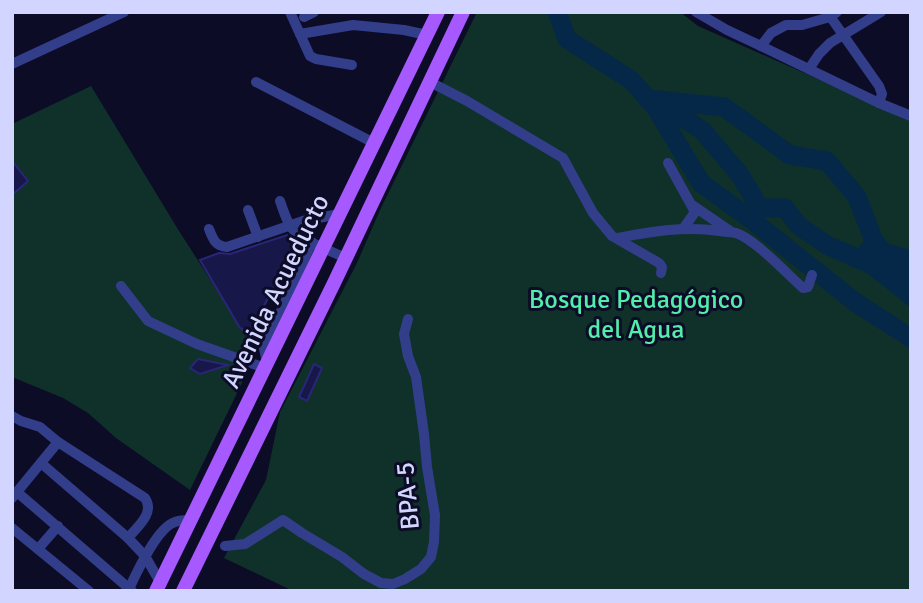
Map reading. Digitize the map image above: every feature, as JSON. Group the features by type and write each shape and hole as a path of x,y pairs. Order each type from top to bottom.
{"main road":[{"name":"Avenida Acueducto","path":"158,586 312,271 318,245 339,214 438,12"},
{"name":"Avenida Acueducto","path":"188,586 463,12"},
{"path":"312,271 334,283"}],"street":[{"path":"12,64 124,12"},
{"path":"290,12 310,56 352,65"},
{"path":"696,12 727,30 911,116"},
{"path":"718,12 727,30"},
{"path":"809,69 830,43 881,12"},
{"path":"761,46 771,33 786,25 803,25 831,14 879,86 882,94 879,103"},
{"path":"300,34 353,25 427,35"},
{"path":"256,82 374,143"},
{"path":"430,82 563,158 593,213 612,236 659,262 662,273"},
{"path":"668,163 695,212 683,229"},
{"path":"280,201 290,226 304,239 345,258"},
{"path":"691,204 733,233"},
{"path":"248,210 258,237"},
{"path":"209,229 214,242 220,247 227,247 315,218 339,214"},
{"path":"618,238 683,229 733,233 756,246 803,288 808,287 812,275"},
{"path":"121,286 148,321 197,344 266,365 264,349 318,245"},
{"name":"BPA-5","path":"225,546 245,544 283,520 381,583 393,584 405,579 421,569 431,557 435,515 426,467 417,385 404,334 408,319"},
{"path":"12,416 40,427 58,442 145,498 149,513 128,537"},
{"path":"58,442 15,495 58,526 130,590 145,556 166,527 174,522 191,520"},
{"path":"41,463 128,537 145,556 158,586"},
{"path":"38,549 58,526"},
{"path":"12,528 89,591"}],"green space":[{"name":"Bosque Pedagógico del Agua","path":"477,12 680,12 698,26 911,120 911,591 293,591 224,558 266,480 280,412 357,263 380,210"},
{"path":"91,86 179,231 257,352 190,490 116,438 88,413 63,398 12,377 12,124"}],"water":[{"path":"876,236 892,245 911,250 911,308 852,261 861,244"}],"building":[{"path":"12,161 28,181 12,195"},
{"path":"287,235 293,240 297,254 284,280 279,277 250,333 240,328 200,260 219,253 230,254"},
{"path":"198,359 228,365 200,374 190,368"},
{"path":"314,364 322,368 307,401 299,397"}],"waterway":[{"path":"557,12 567,39 631,80 656,108 701,183 855,302 911,338"},
{"path":"648,99 724,107 790,155 827,161 857,197 874,241 911,289"},
{"path":"661,100 702,130 740,175 760,208 785,208 799,226 827,245 877,267"}]}
